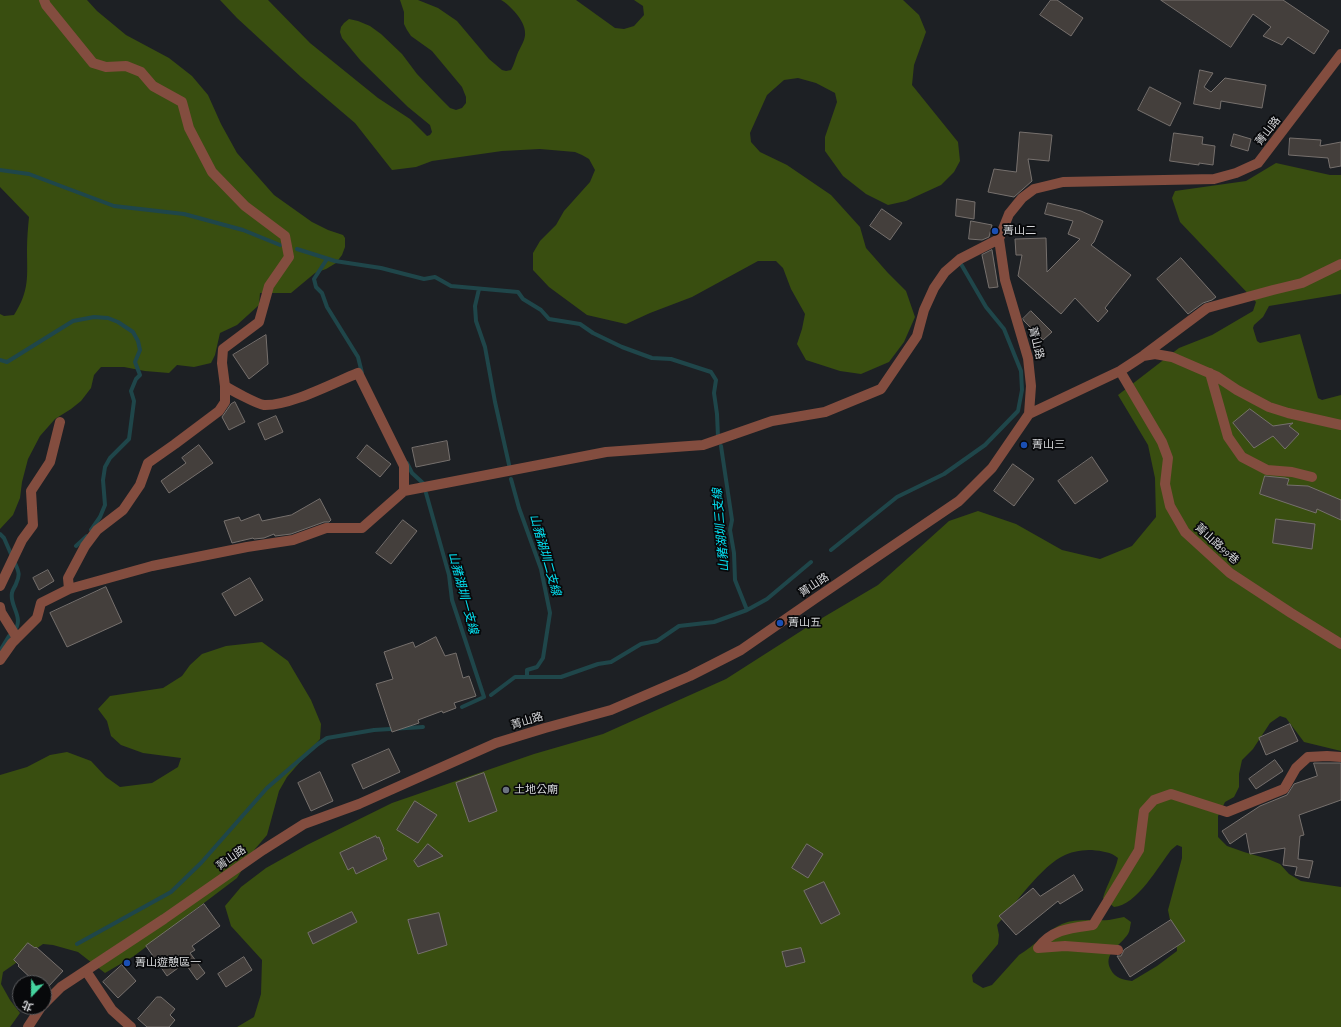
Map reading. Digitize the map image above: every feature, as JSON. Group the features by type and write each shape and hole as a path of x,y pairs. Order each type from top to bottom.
{"street":[{"path":"44,0 46,5 93,63 106,67 126,66 141,72 153,86 182,102 189,128 212,172 245,206 284,236 289,257 269,286 259,322 223,349 222,362 225,402 219,411 148,463 140,485 124,510 98,530 86,546 68,578 69,589"},
{"name":"菁山路","path":"52,996 61,987 304,824 359,804 496,743 610,710 690,676 741,650 822,593 959,502 992,468 1029,414 1031,386 1028,358 1005,280 999,239 1009,214 1022,198 1034,189 1063,182 1214,179 1236,173 1258,163 1340,59"},
{"path":"0,660 12,643 37,618 41,603 69,589 152,566 247,547 293,540 326,528 362,528 404,491 606,452 703,445 772,421 826,412 874,392 881,388 917,336 924,310 934,288 945,272 960,259 999,239"},
{"path":"1029,414 1120,371 1143,356 1207,308 1259,293 1302,283 1341,264"},
{"path":"1143,356 1155,354 1172,357 1210,373 1237,390 1269,407 1288,413 1341,425"},
{"name":"菁山路99巷","path":"1120,371 1162,442 1168,458 1165,484 1170,506 1185,532 1230,573 1341,644"},
{"path":"225,386 230,390 263,405 288,401 358,373 404,466 404,491"},
{"path":"1210,373 1228,437 1242,457 1268,470 1292,472 1312,477"},
{"path":"0,586 22,540 33,525 31,491 50,462 60,422"},
{"path":"0,607 1,612 17,638"},
{"path":"1118,950 1065,946 1038,948 1044,939 1063,930 1093,925 1139,850 1144,811 1154,800 1171,794 1227,812 1284,789 1296,768 1308,757 1341,757"},
{"path":"86,970 112,1010 131,1027"},
{"path":"28,1027 36,1015"}],"green space":[{"path":"0,0 87,0 97,11 126,35 169,58 192,76 208,95 221,124 237,153 274,195 312,222 343,235 345,238 345,247 342,255 336,263 315,273 291,293 260,293 259,305 237,325 220,333 215,355 211,363 194,367 177,365 169,373 124,367 101,367 94,375 91,388 81,401 55,419 40,436 28,459 22,482 20,498 13,515 0,529 0,314 4,316 14,315 23,298 27,275 29,217 0,187"},
{"path":"220,0 268,0 310,43 378,98 410,119 427,136 432,132 430,125 408,107 361,61 342,38 340,32 341,27 349,19 370,26 381,34 402,54 417,74 442,100 450,108 456,110 462,108 466,103 466,97 462,87 432,51 411,36 404,24 404,12 400,0 418,0 438,8 457,21 489,59 502,70 506,71 511,70 512,68 524,41 525,32 520,18 501,0 576,0 615,28 624,29 634,26 644,15 643,6 634,0 903,0 919,15 926,32 914,65 912,85 958,142 960,161 954,172 941,185 906,201 888,205 866,194 843,176 825,151 825,137 837,102 835,93 816,83 798,78 784,80 767,95 750,133 751,142 760,152 787,165 831,195 860,227 866,248 906,291 915,317 904,342 889,362 861,374 840,371 806,360 797,344 805,314 791,289 783,268 776,261 758,261 692,297 626,324 587,315 549,287 533,270 533,253 540,241 556,225 564,211 590,182 595,170 589,159 575,152 540,149 502,151 432,161 416,167 392,170 355,123 301,77 237,18"},
{"path":"1276,163 1330,175 1341,175 1341,294 1269,306 1263,317 1254,325 1253,328 1257,341 1260,343 1300,334 1318,398 1322,400 1341,395 1341,751 1304,742 1286,718 1280,716 1270,723 1253,749 1242,760 1239,774 1239,787 1234,797 1225,802 1218,816 1218,837 1227,846 1280,864 1289,874 1301,881 1341,887 1341,1027 237,1027 254,1017 261,994 262,960 231,926 225,906 241,887 266,868 307,845 392,803 534,754 603,734 726,679 812,624 878,585 949,521 978,511 1016,524 1062,550 1100,559 1132,546 1156,517 1155,478 1148,445 1118,395 1179,348 1212,335 1253,311 1256,302 1180,222 1172,198 1175,191 1246,181","holes":["1177,845 1182,847 1182,858 1168,910 1172,930 1176,936 1177,951 1157,966 1132,981 1117,977 1111,970 1109,964 1110,955 1128,934 1131,922 1124,917 1109,920 1079,920 1068,922 1056,927 1019,955 992,985 983,988 973,982 972,975 998,944 999,935 997,925 1038,876 1056,860 1071,853 1089,850 1106,852 1118,858 1103,898 1114,907 1123,905 1139,893 1171,850"]},
{"path":"262,642 288,661 311,700 321,724 320,739 287,777 279,791 267,835 255,849 237,878 134,956 105,973 78,952 53,945 43,944 3,972 1,984 12,1003 12,1015 19,1015 10,1027 0,1027 0,775 27,767 50,755 67,752 91,761 106,777 120,787 152,783 178,767 181,758 143,753 121,745 111,736 107,721 98,709 110,696 163,688 182,676 190,665 202,654 226,646"}],"building":[{"path":"1051,0 1057,0 1083,18 1071,36 1040,15"},
{"path":"1161,0 1283,0 1329,31 1314,54 1288,37 1282,45 1263,36 1271,27 1253,14 1231,47"},
{"path":"1200,70 1213,73 1204,87 1211,92 1225,78 1266,85 1262,108 1221,101 1220,109 1194,104"},
{"path":"1150,87 1181,103 1170,126 1138,110"},
{"path":"1020,132 1052,135 1049,161 1028,159 1032,181 1014,197 988,192 994,169 1016,172"},
{"path":"1174,133 1203,137 1202,144 1215,146 1213,165 1199,163 1199,165 1170,161"},
{"path":"1234,134 1251,139 1248,151 1231,146"},
{"path":"1290,138 1321,140 1320,146 1341,142 1341,166 1330,168 1328,158 1289,155"},
{"path":"957,199 975,202 974,219 956,216"},
{"path":"1048,203 1081,211 1103,221 1094,242 1091,245 1131,275 1105,308 1108,311 1098,322 1075,298 1061,314 1018,276 1022,255 1016,255 1015,239 1046,238 1047,272 1080,239 1068,234 1073,221 1045,214"},
{"path":"882,209 902,223 890,240 870,226"},
{"path":"971,221 992,225 989,237 982,240 969,239"},
{"path":"992,250 998,287 989,288 982,255"},
{"path":"1181,258 1216,297 1203,303 1188,314 1157,279"},
{"path":"1031,311 1052,332 1043,340 1023,319"},
{"path":"266,335 268,364 249,379 233,355"},
{"path":"235,402 245,422 229,430 222,417 231,404"},
{"path":"1250,409 1273,426 1293,423 1289,426 1299,434 1285,449 1273,436 1254,448 1233,423"},
{"path":"276,416 283,432 265,440 258,424"},
{"path":"447,441 450,460 416,467 412,448"},
{"path":"199,445 213,463 169,493 161,481 186,463 182,458"},
{"path":"367,445 391,464 380,477 357,458"},
{"path":"1092,457 1108,481 1075,504 1058,481"},
{"path":"1013,464 1034,479 1014,506 994,491"},
{"path":"1265,476 1289,479 1287,485 1308,486 1341,500 1341,520 1317,509 1316,513 1260,494"},
{"path":"320,499 331,520 329,522 324,522 291,534 275,536 274,534 264,538 253,538 232,543 224,521 239,517 241,521 259,514 262,521 291,515"},
{"path":"1276,519 1315,524 1312,549 1273,543"},
{"path":"403,520 417,531 391,564 376,553"},
{"path":"48,570 54,581 39,590 33,578"},
{"path":"250,578 263,600 235,616 222,594"},
{"path":"106,587 122,622 67,647 50,613"},
{"path":"436,637 445,656 456,653 463,678 469,676 476,696 454,703 456,708 443,713 442,711 418,720 419,723 392,732 376,684 393,679 384,652 413,642 415,647"},
{"path":"1290,724 1298,741 1266,755 1259,738"},
{"path":"389,749 400,772 363,789 352,765"},
{"path":"1275,760 1283,771 1256,789 1249,779"},
{"path":"1314,763 1341,763 1341,800 1299,815 1304,835 1300,836 1298,859 1313,861 1309,878 1295,875 1297,867 1283,865 1285,848 1250,854 1246,833 1230,844 1222,831 1260,806 1287,795 1294,784 1317,776"},
{"path":"320,772 333,801 311,811 298,783"},
{"path":"484,773 497,811 469,822 456,783"},
{"path":"415,801 437,815 418,843 397,830"},
{"path":"376,836 377,838 379,837 387,859 356,874 353,867 348,870 340,853"},
{"path":"428,844 443,856 418,867 414,861"},
{"path":"807,844 823,854 808,878 792,868"},
{"path":"1074,875 1083,890 1060,904 1058,901 1016,935 999,916 1033,888 1040,896"},
{"path":"824,882 840,914 821,924 804,891"},
{"path":"204,904 220,926 192,946 195,950 190,953 205,973 197,980 185,963 167,976 146,946"},
{"path":"352,912 357,922 313,944 308,933"},
{"path":"439,913 447,945 418,954 408,920"},
{"path":"1171,920 1185,941 1130,977 1117,956 1121,956 1124,950"},
{"path":"28,943 35,948 36,947 63,971 52,983 52,975 28,975 14,960"},
{"path":"801,948 805,962 786,967 782,952"},
{"path":"244,957 252,970 226,987 218,974"},
{"path":"122,965 136,981 118,998 103,982"},
{"path":"157,997 161,997 175,1009 170,1015 175,1020 169,1027 147,1027 138,1019"}],"waterway":[{"path":"0,170 29,174 114,206 184,214 243,230 280,245"},
{"path":"297,249 335,261 381,268 424,279 435,277 451,286 518,292 523,299 541,310 549,319 580,324 593,333 622,347 652,358 671,359 711,372 716,380 714,393 718,437"},
{"path":"327,259 314,279 316,287 322,293 327,307 358,357 362,373"},
{"path":"831,550 897,497 944,474 985,445 1018,411 1022,390 1021,371 1004,329 986,307 961,264"},
{"path":"479,289 475,306 476,321 485,347 495,402 510,469"},
{"path":"0,360 7,362 73,321 94,317 108,318 118,322 133,332 138,341 140,350 135,362 140,375 136,379 131,391 134,401 129,439 110,458 105,467 103,480 105,505 100,517 91,530"},
{"name":"山豬湖圳三支線","path":"721,446 732,520 730,530 734,553 735,580 747,610"},
{"path":"407,463 412,473 424,484"},
{"name":"山豬湖圳二支線","path":"511,479 519,508 541,569 550,613 543,658 537,667 527,670 527,676"},
{"name":"山豬湖圳一支線","path":"426,493 449,575 452,600 484,697 462,707"},
{"path":"0,534 4,538 11,554"},
{"path":"76,546 87,536"},
{"path":"13,632 17,627 18,617 13,603 12,591 18,581 19,575 14,561"},
{"path":"491,695 515,677 561,677 598,664 611,662 641,644 657,641 679,626 714,622 747,610 767,599 811,562"},
{"path":"0,651 9,636"},
{"path":"77,944 171,892 201,863 267,788 327,738 374,730 423,727"}],"place":[{"name":"菁山二","path":"995,231"},
{"name":"菁山三","path":"1024,445"},
{"name":"菁山五","path":"780,623"},
{"name":"土地公廟","path":"506,790"},
{"name":"菁山遊憩區一","path":"127,963"}]}
